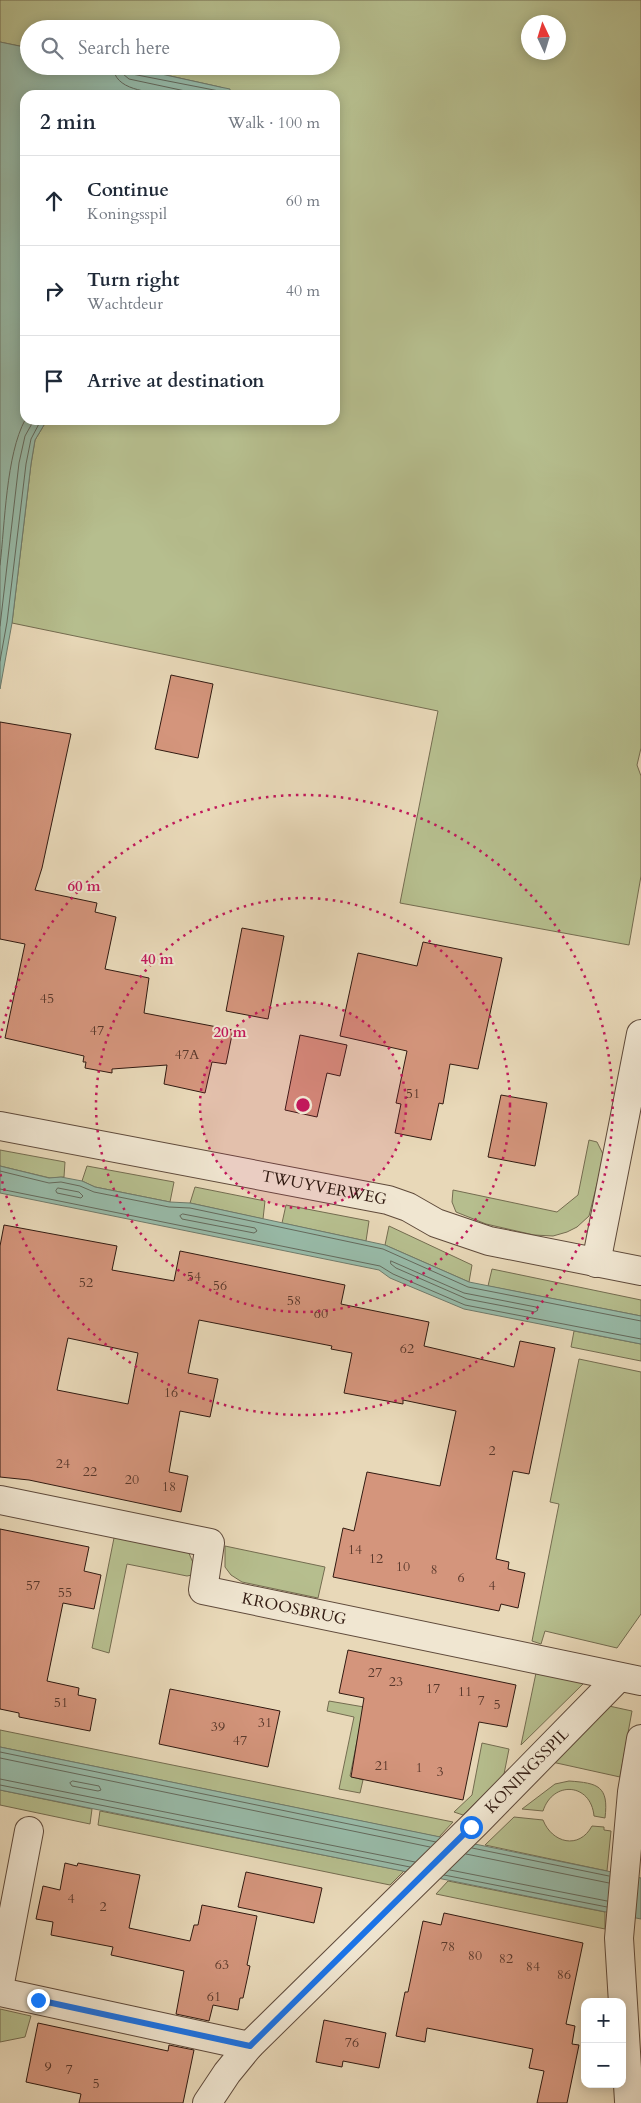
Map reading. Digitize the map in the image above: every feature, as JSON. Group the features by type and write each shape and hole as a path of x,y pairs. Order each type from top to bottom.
{"street":[{"path":"596,1263 641,1034"},
{"name":"TWUYVERWEG","path":"0,1126 388,1200 408,1207 436,1223 489,1241 641,1272"},
{"name":"KROOSBRUG","path":"0,1500 210,1544 203,1590 630,1679"},
{"name":"KONINGSSPIL","path":"207,2103 227,2073 250,2046 471,1827 630,1679"},
{"path":"632,2102 620,1932 632,1792 641,1739"},
{"path":"0,1983 29,1831"},
{"path":"0,1992 250,2046"}],"shaded area":[{"path":"0,0 641,0 641,748 637,765 641,776 641,876 629,945 400,903 438,711 12,623 31,464 35,440 44,425 340,425 340,90 227,90 166,75 340,75 340,20 20,20 20,46 0,42"},
{"path":"589,1140 597,1142 604,1156 589,1216 577,1227 553,1236 534,1235 486,1224 456,1212 452,1202 453,1190 557,1212 578,1195"},
{"path":"0,1150 65,1162 64,1177 50,1178 0,1166"},
{"path":"87,1166 174,1182 170,1202 95,1187 82,1181"},
{"path":"195,1187 265,1201 263,1219 190,1203"},
{"path":"286,1205 369,1221 366,1241 282,1223"},
{"path":"389,1226 472,1265 469,1282 385,1245"},
{"path":"492,1269 641,1300 641,1316 488,1286"},
{"path":"574,1331 641,1344 641,1361 571,1347"},
{"path":"579,1359 641,1372 641,1614 617,1648 545,1631 541,1644 532,1641 559,1504 550,1502"},
{"path":"115,1533 188,1551 194,1565 192,1575 187,1576 127,1564 109,1653 92,1648"},
{"path":"225,1546 325,1567 318,1598 242,1582 231,1575 225,1567"},
{"path":"536,1673 584,1683 521,1745"},
{"path":"329,1701 364,1707 350,1776 363,1780 360,1793 339,1789 354,1717 327,1711"},
{"path":"609,1706 632,1711 620,1777 552,1762"},
{"path":"0,1730 453,1822 439,1837 0,1747"},
{"path":"482,1743 509,1749 504,1774 463,1815 454,1812 472,1795"},
{"path":"569,1781 587,1783 599,1788 605,1799 605,1818 594,1816 591,1805 586,1797 579,1792 571,1790 563,1790 555,1794 548,1801 543,1811 522,1809 555,1784"},
{"path":"0,1790 92,1809 90,1824 0,1805"},
{"path":"100,1811 404,1871 390,1885 98,1825"},
{"path":"514,1817 543,1820 553,1834 566,1841 573,1841 587,1834 592,1826 604,1827 604,1830 611,1831 607,1871 485,1845"},
{"path":"448,1881 605,1912 605,1929 436,1894"},
{"path":"0,2009 31,2016 25,2037 0,2042"}],"water":[{"path":"0,42 20,46 20,75 166,75 230,90 20,90 20,425 44,425 35,440 31,464 12,623 0,689"},
{"path":"0,1166 49,1178 61,1177 82,1181 95,1187 170,1202 190,1203 385,1245 469,1282 641,1316 641,1344 464,1309 390,1278 379,1270 0,1193"},
{"path":"0,1747 641,1878 641,1919 0,1790"}],"building":[{"path":"171,675 213,684 198,758 155,749"},
{"path":"0,722 71,734 42,868 35,890 97,903 95,912 116,917 105,969 149,978 144,1013 233,1030 226,1064 212,1062 205,1093 164,1084 167,1065 112,1069 112,1073 85,1068 84,1056 5,1038 25,944 0,939"},
{"path":"242,928 284,936 268,1019 226,1011"},
{"path":"423,942 502,958 478,1069 450,1064 443,1104 439,1103 431,1140 395,1133 401,1104 396,1103 407,1051 340,1036 358,953 417,966"},
{"path":"300,1035 347,1045 340,1076 327,1073 317,1117 285,1110"},
{"path":"501,1095 547,1103 535,1166 488,1157"},
{"path":"4,1225 117,1246 112,1270 174,1281 180,1251 345,1285 341,1304 429,1322 424,1346 514,1367 520,1341 555,1348 529,1474 513,1471 496,1559 509,1562 508,1569 525,1573 518,1608 501,1604 499,1611 333,1577 343,1528 354,1531 367,1472 440,1486 456,1411 403,1400 403,1404 344,1393 352,1353 331,1349 332,1346 199,1320 188,1373 218,1379 210,1417 180,1411 169,1472 188,1476 181,1512 29,1480 0,1477 0,1246","holes":["68,1338 138,1353 128,1404 57,1390"]},
{"path":"0,1529 89,1547 84,1571 101,1575 94,1609 63,1603 47,1681 79,1688 78,1695 96,1699 90,1731 19,1717 19,1713 0,1709"},
{"path":"348,1650 516,1685 507,1727 479,1722 463,1800 351,1777 364,1698 339,1693"},
{"path":"170,1689 280,1711 268,1767 159,1744"},
{"path":"65,1863 77,1866 78,1863 140,1875 129,1928 190,1941 194,1925 198,1925 202,1905 257,1916 247,1965 250,1966 243,1998 240,1998 238,2010 213,2005 209,2021 176,2014 184,1971 111,1955 113,1947 51,1935 53,1922 36,1919 43,1886 60,1890"},
{"path":"246,1872 322,1888 314,1923 238,1907"},
{"path":"444,1913 583,1943 566,2024 575,2026 572,2044 579,2045 567,2103 537,2103 544,2071 529,2068 533,2049 427,2028 425,2042 396,2036 405,1992 408,1992 423,1921 441,1925"},
{"path":"324,2020 386,2033 379,2068 343,2061 342,2067 316,2062"},
{"path":"38,2023 168,2051 169,2045 194,2050 183,2103 79,2103 81,2094 26,2082"}],"route":[{"path":"38,2000 250,2046 471,1827"}]}
